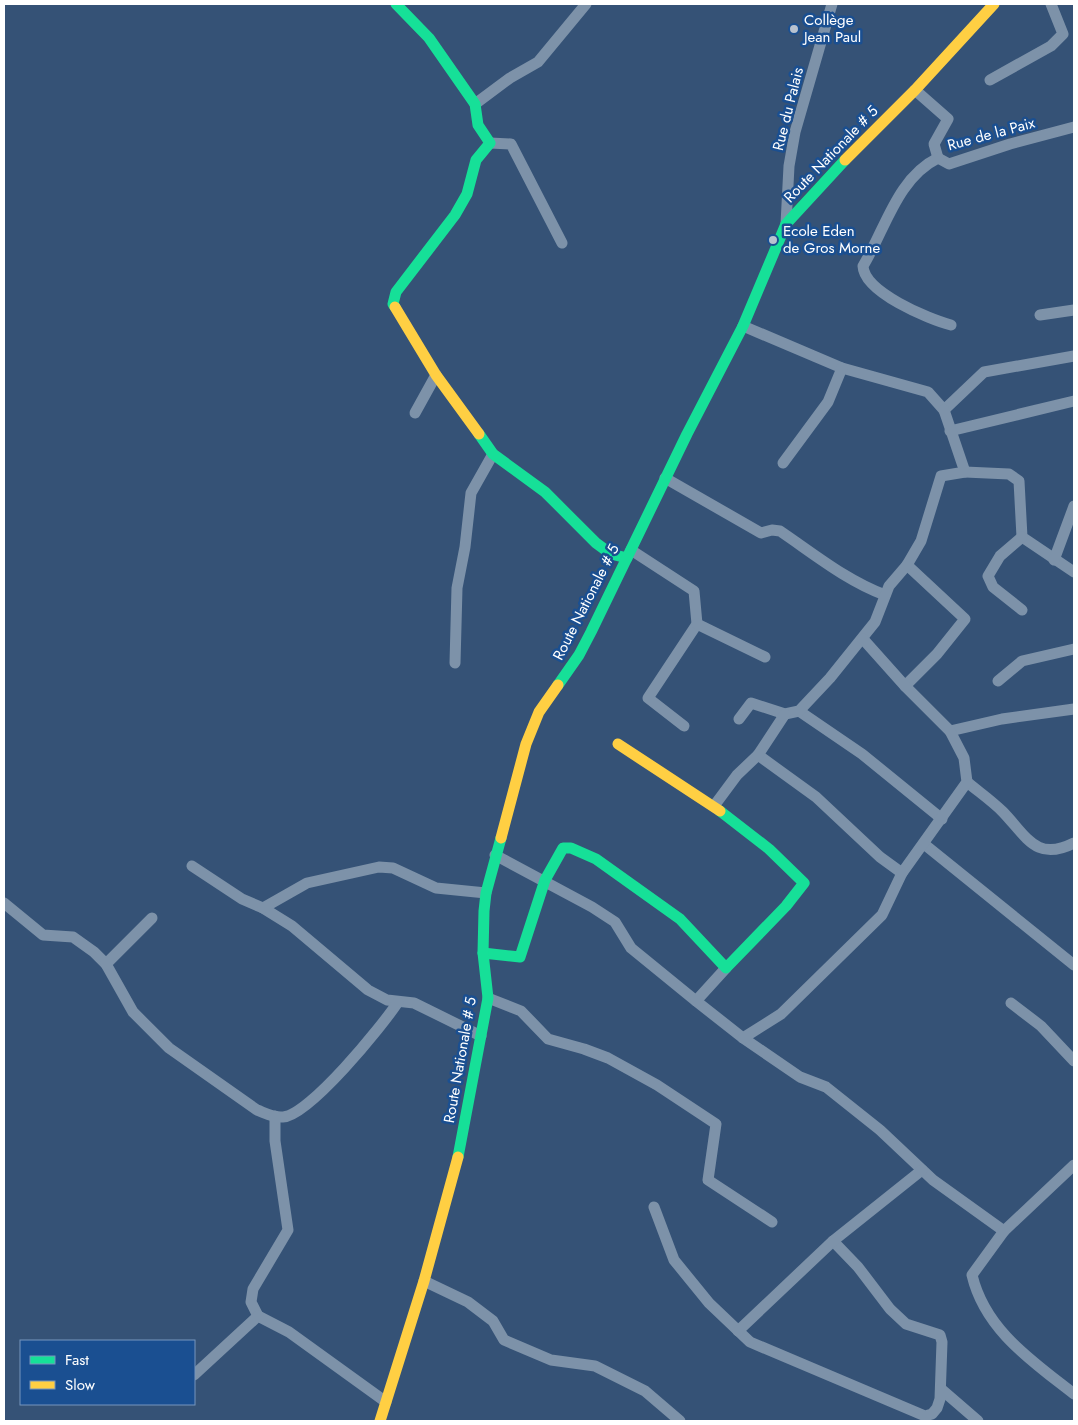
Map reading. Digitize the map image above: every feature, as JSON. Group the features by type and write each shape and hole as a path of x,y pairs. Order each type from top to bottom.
{"main road":[{"path":"396,4 429,38 475,104 474,116 479,129 490,144 476,160 467,194 455,216 396,292 393,304 436,375 493,454 545,492 596,543 611,554 629,554"},
{"name":"Route Nationale # 5","path":"380,1421 424,1281 456,1166 488,998 484,953 486,893 526,744 539,712 579,655 743,326 786,224 844,160 915,90 994,4"},
{"path":"484,953 520,957 545,880 563,848 571,848 596,859 627,883 680,919 726,968 786,906 804,883 769,849 714,806 618,744"}],"street":[{"path":"475,104 510,78 538,62 586,4"},
{"name":"Rue du Palais","path":"786,224 788,176 795,132 832,4"},
{"path":"990,80 1051,46 1064,34 1051,4"},
{"path":"915,90 948,119 934,144 938,158"},
{"name":"Rue de la Paix","path":"951,325 926,316 899,302 868,281 863,274 863,266 902,191 930,162 938,158 949,164 1010,144 1074,127"},
{"path":"490,144 512,144 562,243"},
{"path":"1040,315 1074,310"},
{"path":"743,326 842,368 928,392 944,410 965,472"},
{"path":"944,410 984,372 1074,356"},
{"path":"783,462 828,402 842,368"},
{"path":"415,413 436,375"},
{"path":"950,431 1074,401"},
{"path":"455,663 457,588 465,547 471,493 493,454"},
{"path":"738,719 751,704 784,714 799,710 830,678 875,622 889,586 907,565 921,541 940,476 965,472 1009,474 1019,481 1022,537"},
{"path":"666,478 761,533 772,530 780,531 835,568 870,589 885,595"},
{"path":"1054,560 1074,506"},
{"path":"1022,537 1074,572"},
{"path":"1022,537 1000,556 988,576 994,586 1022,610"},
{"path":"629,554 694,591 697,624 648,698 684,726"},
{"path":"905,686 929,663 965,619 907,565"},
{"path":"697,624 765,657"},
{"path":"743,1038 781,1014 882,915 902,873 967,782 964,758 950,731 862,639"},
{"path":"998,681 1022,660 1074,649"},
{"path":"950,731 1002,719 1074,709"},
{"path":"799,710 862,754 942,819"},
{"path":"714,806 737,775 758,755 784,714"},
{"path":"758,755 816,797 880,857 902,873"},
{"path":"967,782 1002,811 1026,839 1043,850 1059,850 1074,843"},
{"path":"924,844 1074,965"},
{"path":"495,855 545,880 615,922 631,948 696,1001 743,1038 800,1077 826,1087 880,1130 922,1170 1004,1231"},
{"path":"192,866 242,899 263,908 292,926 368,990 387,1000 414,1003 481,1036"},
{"path":"263,908 307,883 379,867 393,868 436,888 486,893"},
{"path":"4,903 43,936 73,937 94,952 106,964 133,1012 169,1048 257,1110 275,1116 284,1118 295,1112 332,1080 360,1052 398,1002"},
{"path":"106,964 152,918"},
{"path":"696,1001 726,968"},
{"path":"488,998 521,1010 548,1039 584,1048 608,1058 657,1085 716,1124 708,1180 772,1222"},
{"path":"1012,1003 1041,1026 1074,1060"},
{"path":"275,1116 275,1141 288,1230 253,1289 251,1302 258,1316 289,1332 386,1402"},
{"path":"1074,1165 1004,1231 972,1275 976,1292 992,1320 1012,1344 1074,1394"},
{"path":"738,1331 833,1241 922,1170"},
{"path":"654,1207 674,1260 709,1303 750,1342 925,1416 932,1414 937,1408 941,1389 942,1342 940,1335 906,1324 890,1309 858,1267 833,1241"},
{"path":"424,1281 468,1302 493,1321 504,1340 551,1360 595,1366 645,1391 680,1421"},
{"path":"195,1374 258,1316"},
{"path":"941,1389 978,1421"}],"traffic: fast":[{"path":"395,307 393,304 396,292 455,215 467,194 476,160 490,143 478,125 475,104 429,38 396,4"},
{"path":"558,685 579,655 591,632 687,434 743,326 786,224 845,160"},
{"path":"479,434 493,454 545,492 596,543 611,554 627,558"},
{"path":"483,953 520,957 545,880 563,848 571,848 596,859 680,919 726,968 786,906 804,883 769,849 720,811"},
{"path":"458,1157 488,998 483,953 484,911 486,893 501,838"}],"traffic: slow":[{"path":"845,160 915,90 994,4"},
{"path":"395,307 436,375 479,434"},
{"path":"501,838 526,744 539,712 558,685"},
{"path":"618,744 720,811"},
{"path":"380,1421 424,1281 458,1157"}],"place":[{"name":"Collège Jean Paul","path":"794,29"},
{"name":"Ecole Eden de Gros Morne","path":"773,240"}]}
